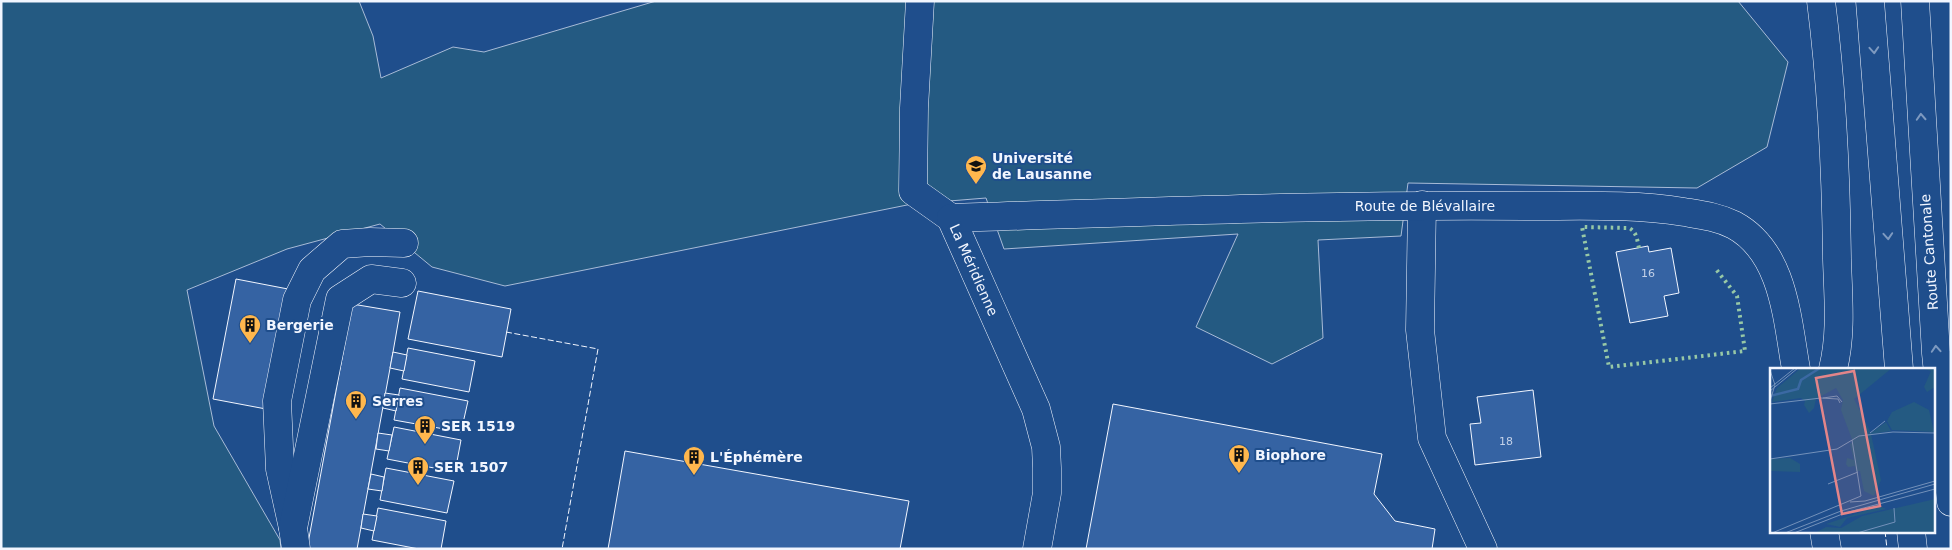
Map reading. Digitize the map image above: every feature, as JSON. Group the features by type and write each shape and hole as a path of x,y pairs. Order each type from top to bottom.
{"street":[{"name":"La Méridienne","path":"920,1 914,108 913,191 951,218 1036,409 1046,447 1047,493 1037,549"},
{"path":"1821,1 1828,52 1837,200 1838,315 1837,353 1833,368"},
{"path":"1870,1 1899,368"},
{"name":"Route Cantonale","path":"1915,1 1936,353 1951,502"},
{"name":"Route de Blévallaire","path":"951,218 1422,205 1658,208 1714,216 1736,226 1758,244 1774,269 1786,315 1796,368"},
{"path":"1422,205 1420,330 1432,438 1483,549"},
{"path":"295,538 280,469 277,401 297,300 312,270 342,244 370,242 404,243"},
{"path":"295,538 340,299 371,279 402,283"},
{"path":"1824,532 1827,549"},
{"path":"1911,532 1913,549"}],"shaded area":[{"path":"1,1 359,1 373,36 381,78 453,47 484,52 656,1 1738,1 1788,62 1767,147 1697,188 1408,183 1401,236 1318,240 1323,338 1272,364 1196,327 1238,234 1004,249 986,198 912,204 505,286 432,267 380,224 287,249 187,290 214,426 280,540 281,549 1,549"}],"building":[{"path":"1648,246 1649,252 1671,248 1679,293 1664,296 1668,316 1630,323 1616,252"},
{"name":"Bergerie","path":"236,279 288,289 266,409 213,399"},
{"path":"418,291 511,309 502,357 408,339"},
{"name":"Serres","path":"352,304 400,312 357,549 307,549"},
{"path":"408,348 475,361 469,392 402,379"},
{"path":"393,352 407,355 404,371 390,368"},
{"path":"400,388 468,401 461,432 394,420"},
{"path":"1533,390 1541,457 1475,465 1470,424 1481,423 1477,397"},
{"path":"385,393 399,395 396,411 383,408"},
{"name":"Biophore","path":"1113,404 1382,454 1374,494 1395,521 1435,529 1432,549 1086,549"},
{"name":"SER 1519","path":"394,427 461,440 455,472 387,459"},
{"path":"378,433 392,435 389,451 376,449"},
{"name":"L'Éphémère","path":"625,451 909,501 900,549 608,549"},
{"name":"SER 1507","path":"386,468 454,481 447,513 380,500"},
{"path":"371,474 384,477 382,491 368,489"},
{"path":"378,508 446,521 441,549 419,549 372,540"},
{"path":"363,514 377,516 374,531 361,528"}],"hedge":[{"path":"1639,248 1635,234 1629,228 1582,227 1609,367 1745,351 1737,296 1715,268"}],"fence":[{"path":"506,332 598,349 562,549"},
{"path":"1885,532 1887,549"}],"place":[{"name":"Université de Lausanne","path":"976,185"},
{"name":"Bergerie","path":"250,344"},
{"name":"Serres","path":"356,420"},
{"name":"SER 1519","path":"425,445"},
{"name":"Biophore","path":"1239,474"},
{"name":"L'Éphémère","path":"694,476"},
{"name":"SER 1507","path":"418,486"}]}
